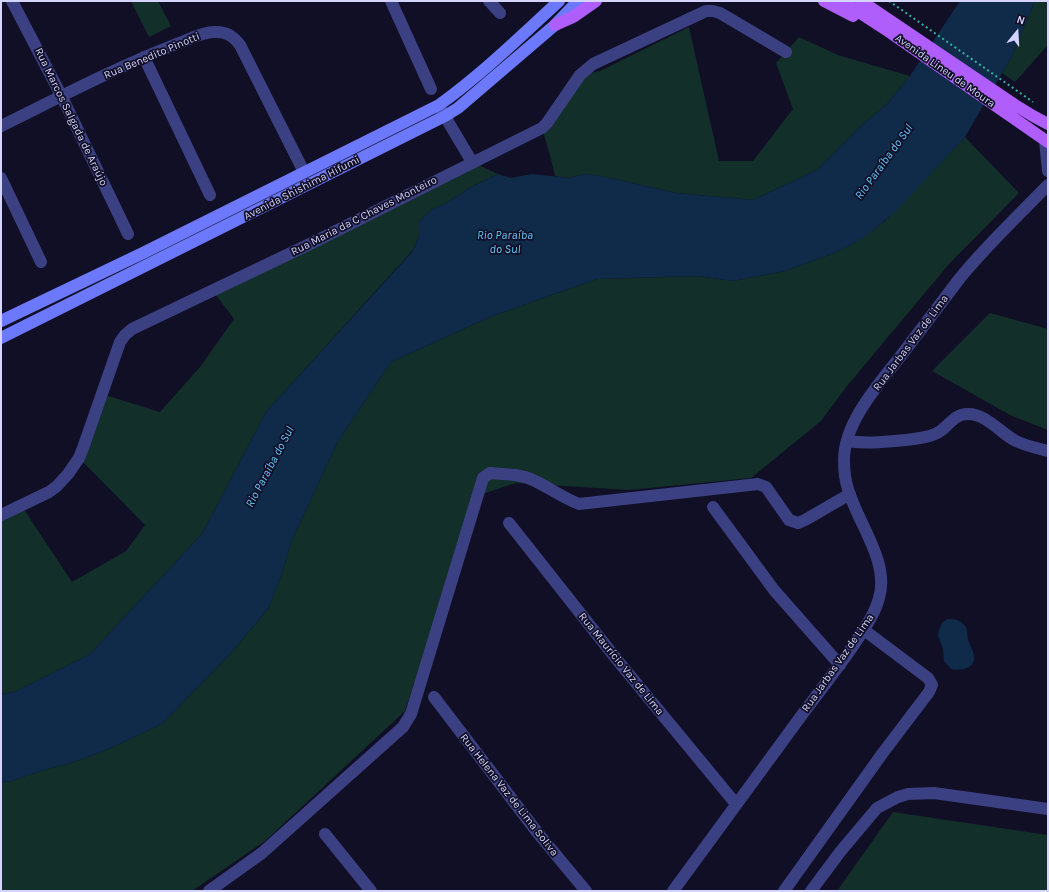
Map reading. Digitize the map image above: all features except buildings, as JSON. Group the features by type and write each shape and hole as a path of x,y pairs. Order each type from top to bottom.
{"main road":[{"path":"555,25 573,17 596,1"},
{"path":"824,1 863,21 876,23"},
{"name":"Avenida Lineu de Moura","path":"842,1 876,23 893,28"},
{"name":"Avenida Lineu de Moura","path":"862,1 893,28 1010,117 1046,142"},
{"path":"893,28 1015,105 1048,124"}],"street":[{"name":"Rua Marcos Salgada de Araújo","path":"12,1 62,97 128,234"},
{"path":"391,1 431,89"},
{"path":"489,1 500,14"},
{"name":"Avenida Shishima Hifumi","path":"1,321 143,253 439,104 456,92 559,1"},
{"name":"Avenida Shishima Hifumi","path":"1,338 445,116 458,108 555,25 578,1"},
{"name":"Rua Maria da C Chaves Monteiro","path":"1,514 49,492 68,474 84,448 120,342 129,332 155,318 314,242 542,128 580,75 594,64 706,11 720,13 786,52"},
{"name":"Rua Benedito Pinotti","path":"1,126 144,57 208,32 227,33 240,45 304,172"},
{"path":"144,57 210,195"},
{"path":"439,104 472,162"},
{"path":"1046,142 1048,170"},
{"path":"1,178 41,262"},
{"name":"Rua Jarbas Vaz de Lima","path":"673,891 840,665 864,630 875,610 880,596 882,582 881,569 850,494 846,481 844,458 847,441 864,405 961,278 994,239 1048,185"},
{"path":"847,441 866,443 922,438 939,432 953,419 967,414 981,417 1016,441 1048,451"},
{"path":"209,891 262,853 403,727 411,714 483,478 490,473 522,476 534,480 567,500 579,504 758,484 766,487 789,520 798,523 850,494"},
{"path":"713,507 774,590 840,665"},
{"name":"Rua Maurício Vaz de Lima","path":"509,523 618,661 736,804"},
{"path":"784,891 882,754 929,692 932,684 928,678 864,630"},
{"name":"Rua Helena Vaz de Lima Soliva","path":"434,697 538,832 586,891"},
{"path":"811,891 845,846 877,808 898,797 908,794 934,793 1048,809"},
{"path":"325,834 371,891"}],"path":[{"path":"890,1 1029,99"}],"green space":[{"path":"131,1 158,1 171,26 149,37"},
{"path":"1035,1 1048,1 1048,45 1015,82 1002,73 1012,56"},
{"path":"689,27 719,161 753,161 793,109 776,63 799,37 838,55 910,76 887,104 860,127 817,170 753,200 676,193 601,176 585,174 569,178 555,176 542,128 580,75 600,71"},
{"path":"965,137 1019,193 949,264 847,386 821,421 751,478 629,490 516,483 476,496 405,711 265,841 192,891 1,891 1,782 11,781 74,762 104,751 162,724 230,654 268,609 281,576 292,540 337,443 391,362 490,317 597,279 698,276 733,281 785,271 837,252 864,237 886,220"},
{"path":"472,162 498,174 471,187 445,204 431,210 419,222 419,236 413,250 266,412 202,534 90,654 14,692 1,694 1,514 21,505 72,582 126,551 145,525 79,458 102,394 160,412 200,367 234,319 213,291"},
{"path":"990,313 1048,329 1048,430 1010,415 932,371"},
{"path":"893,812 1048,835 1048,891 837,891"}],"water":[{"name":"Rio Paraíba do Sul","path":"960,1 1035,1 1012,56 965,137 896,211 865,237 837,252 785,271 733,281 698,276 597,279 490,317 391,362 337,443 292,540 281,576 268,609 230,654 162,724 104,751 74,762 11,781 1,782 1,694 14,692 90,654 202,534 266,412 413,251 419,236 419,222 431,210 445,204 471,187 498,174 511,178 532,174 569,178 585,174 601,176 676,193 753,200 817,170 860,127 887,104 910,76"},
{"path":"947,619 959,621 966,629 968,640 974,655 973,663 967,668 959,670 951,669 944,661 943,649 938,635 942,623"}]}
